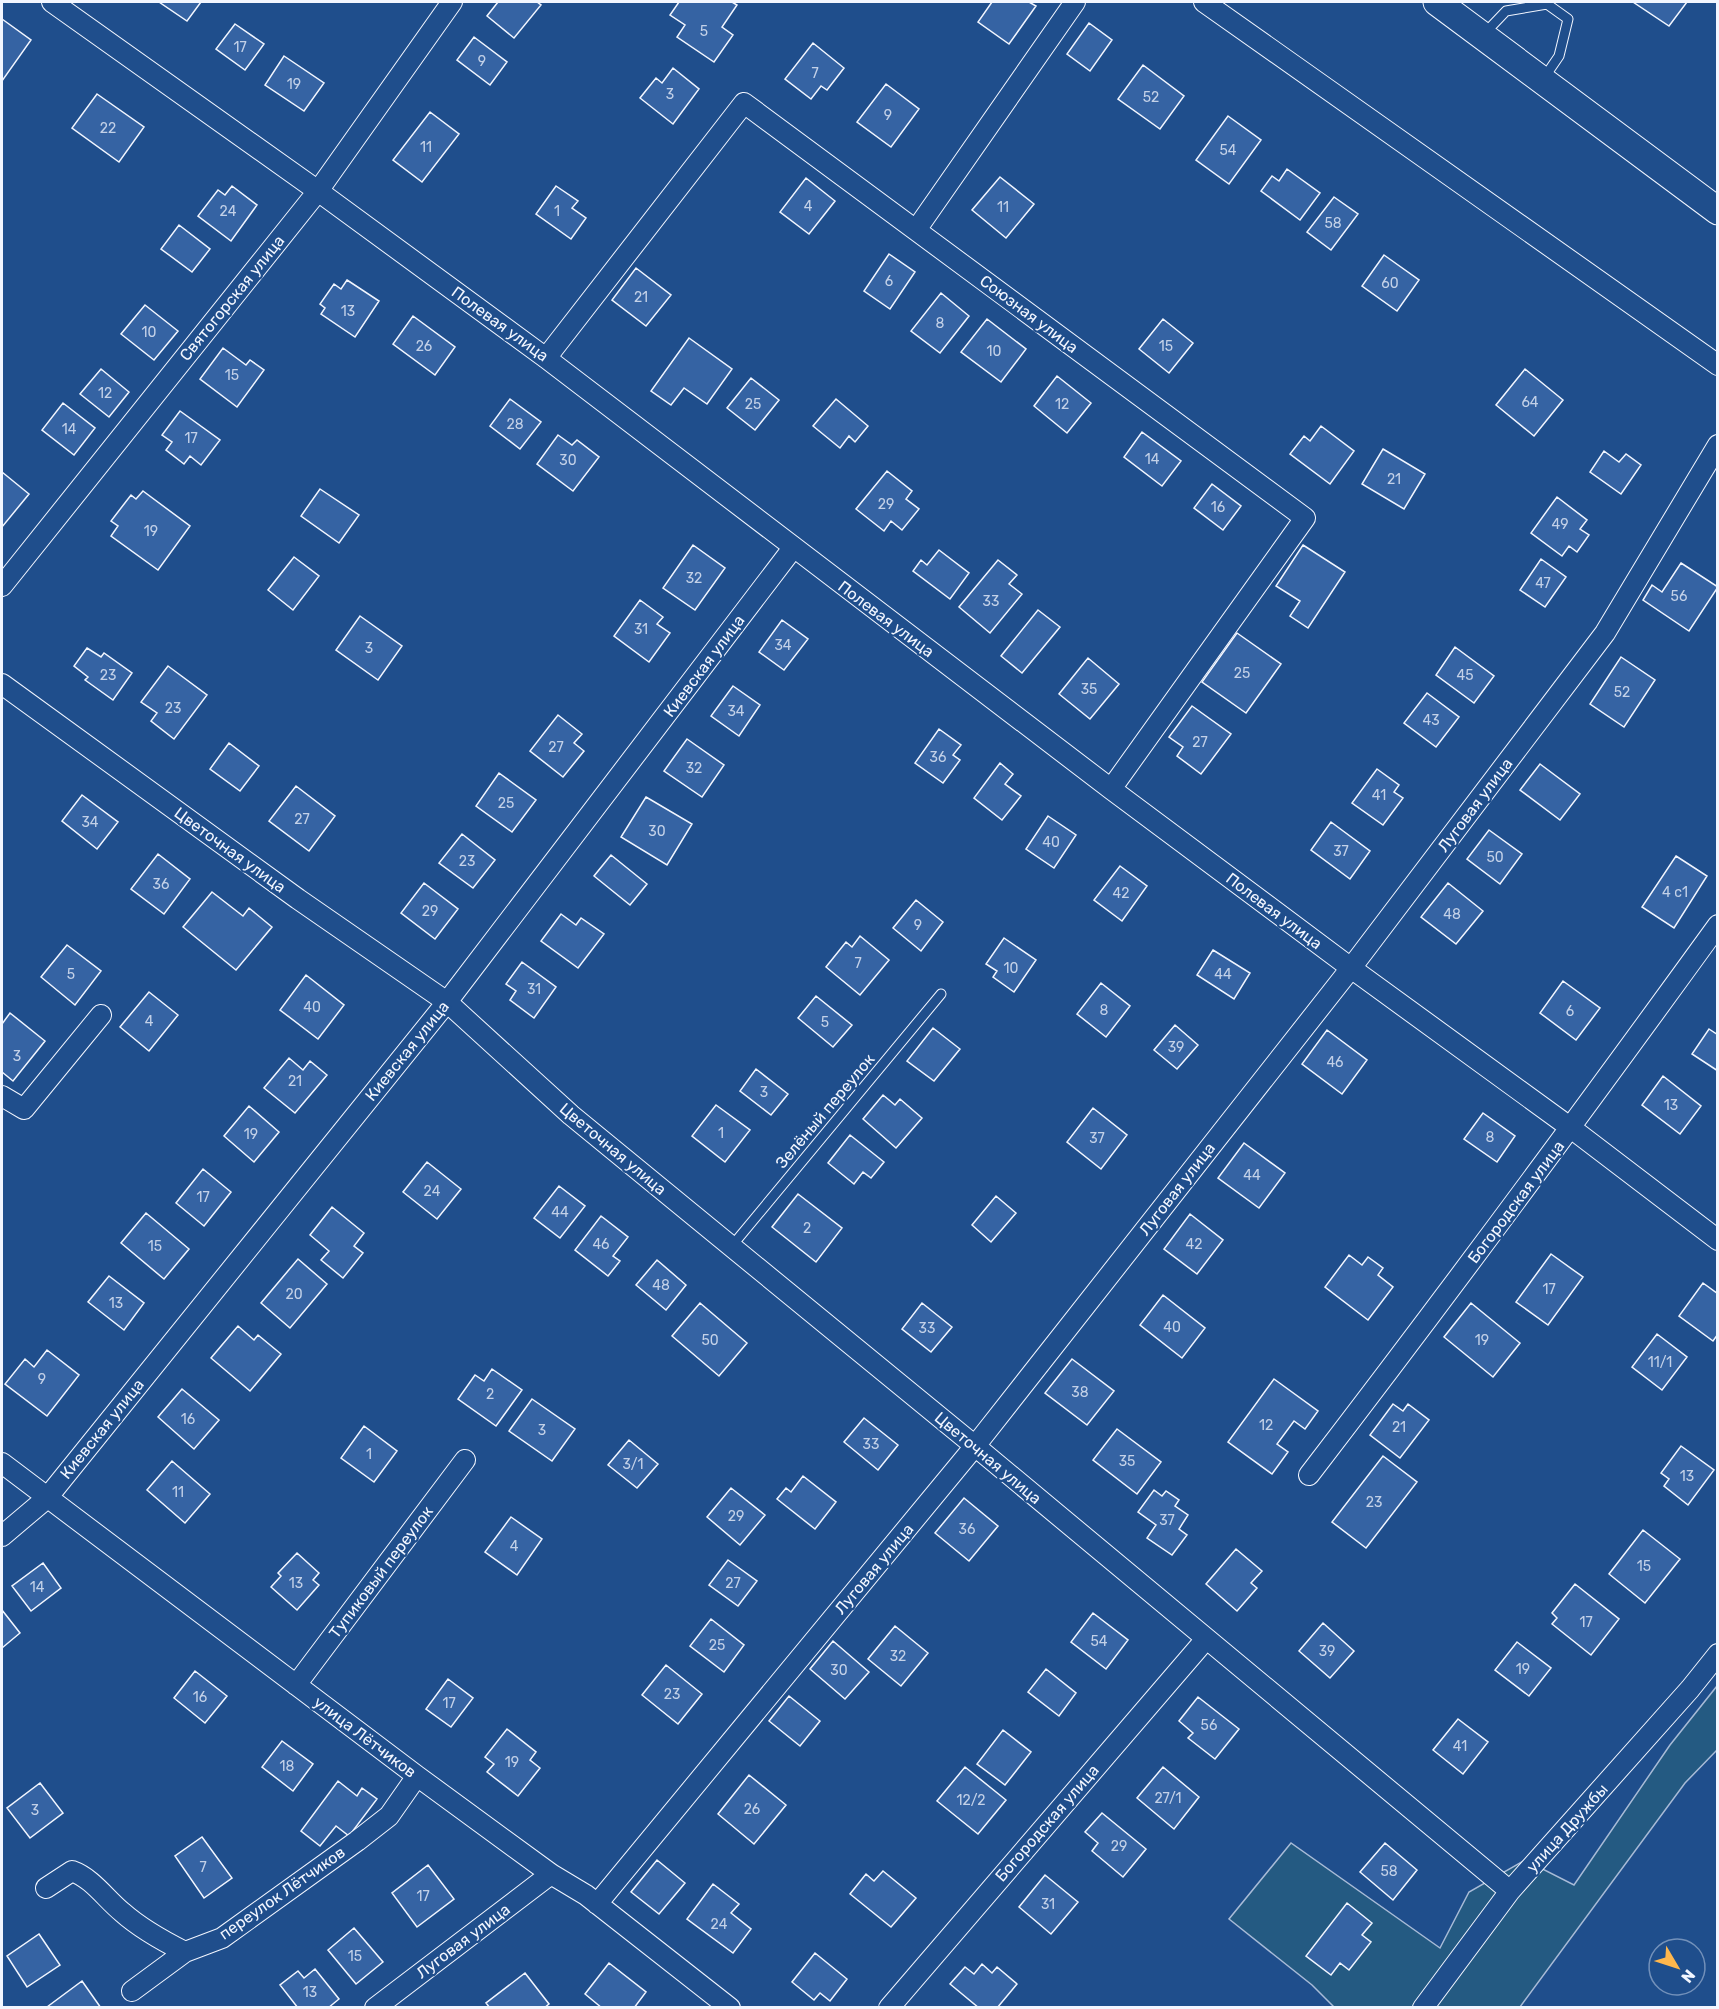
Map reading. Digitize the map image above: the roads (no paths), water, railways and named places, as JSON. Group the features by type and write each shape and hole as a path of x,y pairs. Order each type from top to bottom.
{"main road":[{"path":"1437,2 1718,211"}],"street":[{"name":"Полевая улица","path":"52,2 318,191 546,358 793,549 1111,789 1571,1128 1718,1240"},
{"name":"Святогорская улица","path":"2,586 318,191 452,2"},
{"path":"916,230 1075,2"},
{"path":"1203,2 1718,365"},
{"name":"Союзная улица","path":"546,358 744,103 1305,518 1111,789"},
{"name":"Луговая улица","path":"597,1904 975,1446 1351,968 1605,633 1718,446"},
{"name":"Киевская улица","path":"2,1536 47,1498 447,1002 793,549"},
{"name":"Цветочная улица","path":"2,684 298,899 447,1002 571,1115 975,1446 1510,1891"},
{"name":"Богородская улица","path":"1309,1475 1448,1294 1718,925"},
{"path":"2,1096 24,1109 101,1015"},
{"name":"Тупиковый переулок","path":"296,1685 465,1460"},
{"name":"улица Лётчиков","path":"2,1463 417,1776 551,1874 586,1895 730,2007"},
{"name":"Богородская улица","path":"889,2007 1206,1638"},
{"name":"улица Дружбы","path":"1423,2007 1510,1891 1690,1689 1718,1654"},
{"name":"переулок Лётчиков","path":"132,1991 185,1952 222,1938 357,1841 389,1816 417,1776"},
{"path":"46,1888 72,1871 82,1875 123,1913 155,1937 185,1952"},
{"name":"Луговая улица","path":"375,2007 551,1874"}],"lane":[{"path":"1483,36 1506,11 1547,4 1568,19 1559,56 1542,80"},
{"name":"Зелёный переулок","path":"731,1247 941,994"}]}
